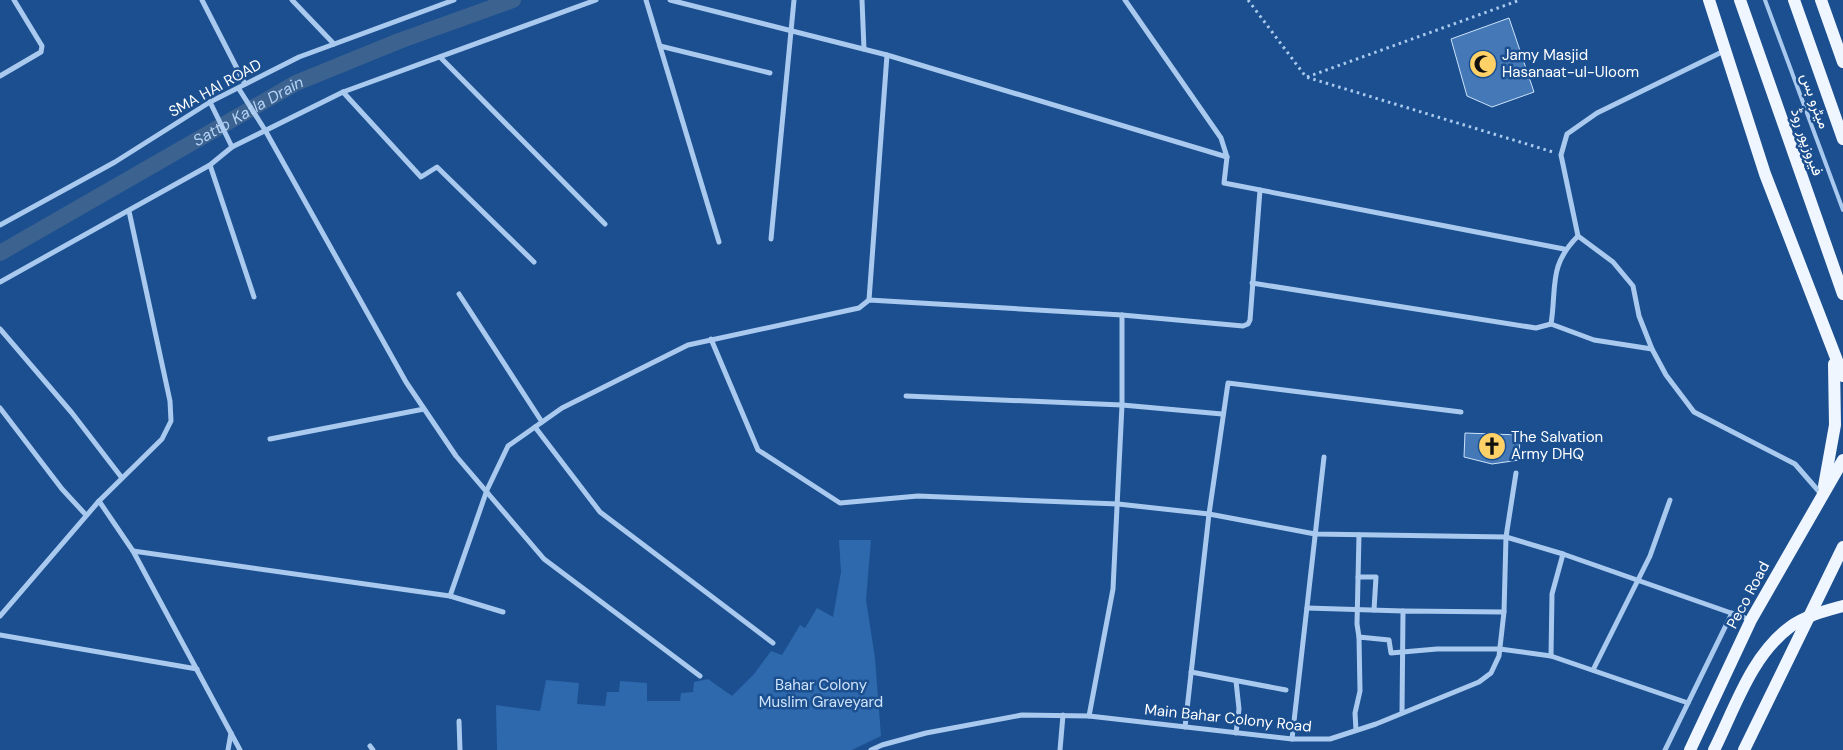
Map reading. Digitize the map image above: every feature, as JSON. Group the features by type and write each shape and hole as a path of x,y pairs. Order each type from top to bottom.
{"main road":[{"path":"1709,0 1764,174 1843,376"},
{"name":"فیروزپور روڈ","path":"1740,0 1843,294"},
{"path":"1794,0 1843,139"},
{"path":"1821,0 1843,62"},
{"path":"1822,495 1835,425 1836,385 1833,351"},
{"name":"Peco Road","path":"1690,750 1751,620 1843,460"},
{"path":"1744,750 1843,547"},
{"path":"1714,750 1754,668 1769,645 1791,626 1819,612 1843,606"}],"street":[{"path":"0,76 34,57 40,52 42,46 14,0"},
{"path":"202,0 245,84"},
{"path":"292,0 334,44"},
{"name":"SMA HAI ROAD","path":"0,226 115,162 210,102 299,57 454,0"},
{"path":"0,282 210,165 232,147 343,92 441,58 596,0"},
{"path":"646,0 719,242"},
{"path":"670,0 888,55 1227,157"},
{"path":"771,239 794,0"},
{"path":"862,0 864,49"},
{"path":"1125,0 1221,138 1227,157 1224,182 1564,249"},
{"path":"660,46 770,73"},
{"path":"1725,51 1597,113 1567,134 1561,155 1578,236 1612,262 1633,286 1639,316 1652,349 1666,375 1694,412 1795,464 1822,495"},
{"path":"869,300 888,55"},
{"path":"441,58 605,224"},
{"path":"239,89 265,130 406,382 456,456 544,559 700,676"},
{"path":"343,92 421,177 437,167 534,262"},
{"path":"210,102 232,147"},
{"path":"210,165 254,297"},
{"path":"450,596 486,490 508,446 562,408 680,349 711,339 859,308 869,300 1122,315 1243,326 1248,324 1250,320 1260,190"},
{"path":"0,616 86,515 162,440 171,421 170,401 129,211"},
{"path":"1551,324 1556,271 1564,249 1578,236"},
{"path":"1252,284 1536,328 1551,324 1594,340 1652,349"},
{"path":"459,294 542,422"},
{"path":"1089,716 1113,589 1122,405 1122,315"},
{"path":"0,329 72,413 122,478"},
{"path":"711,339 758,450 840,503 918,496 1118,504 1209,514 1315,534 1506,537 1563,554 1751,620"},
{"path":"1186,726 1209,514 1228,383 1236,382 1461,412"},
{"path":"906,396 1122,405 1222,414"},
{"path":"0,408 62,489 86,515"},
{"path":"270,439 424,408"},
{"path":"535,427 600,512 773,643"},
{"path":"1292,739 1324,457"},
{"name":"Main Bahar Colony Road","path":"871,750 901,739 1022,715 1089,716 1292,739 1330,739 1479,682 1491,673 1499,656 1504,612 1506,537 1516,473"},
{"path":"1593,670 1636,580 1650,556 1670,500"},
{"path":"99,501 133,551 240,750"},
{"path":"1356,730 1355,713 1360,692 1357,609 1359,535"},
{"path":"133,551 450,596 504,612"},
{"path":"1551,656 1552,594 1563,554"},
{"path":"1358,576 1376,576 1374,610"},
{"path":"1307,608 1504,612"},
{"path":"1402,713 1404,611"},
{"path":"1665,750 1732,613"},
{"path":"0,635 197,669"},
{"path":"1359,637 1389,640 1391,653 1500,649 1551,656 1688,703"},
{"path":"1192,672 1286,690"},
{"path":"1236,680 1239,709 1236,732"},
{"path":"1060,750 1063,715"},
{"path":"459,721 460,750"},
{"path":"228,750 231,733"}],"lane":[{"name":"میٹرو بس","path":"1765,0 1843,210"}],"path":[{"path":"1248,0 1306,78 1561,155"},
{"path":"1496,0 1499,6"},
{"path":"1306,78 1499,6 1520,0"}],"green space":[{"name":"Bahar Colony Muslim Graveyard","path":"839,540 871,540 866,600 875,658 881,736 852,750 497,750 496,705 540,711 546,680 579,683 577,704 605,706 607,692 619,692 620,681 647,683 647,701 680,701 681,693 693,692 694,682 708,679 732,696 754,674 771,651 782,655 800,625 805,628 817,608 833,617 841,572"}],"building":[{"path":"1509,18 1534,92 1492,107 1467,96 1451,39"},
{"name":"The Salvation Army DHQ","path":"1465,433 1520,435 1519,460 1492,464 1464,457"}],"waterway":[{"name":"Satto Katla Drain","path":"0,253 296,83 399,41 513,0"}],"place":[{"name":"Jamy Masjid Hasanaat-ul-Uloom","path":"1483,64"},
{"name":"The Salvation Army DHQ","path":"1492,446"}]}
